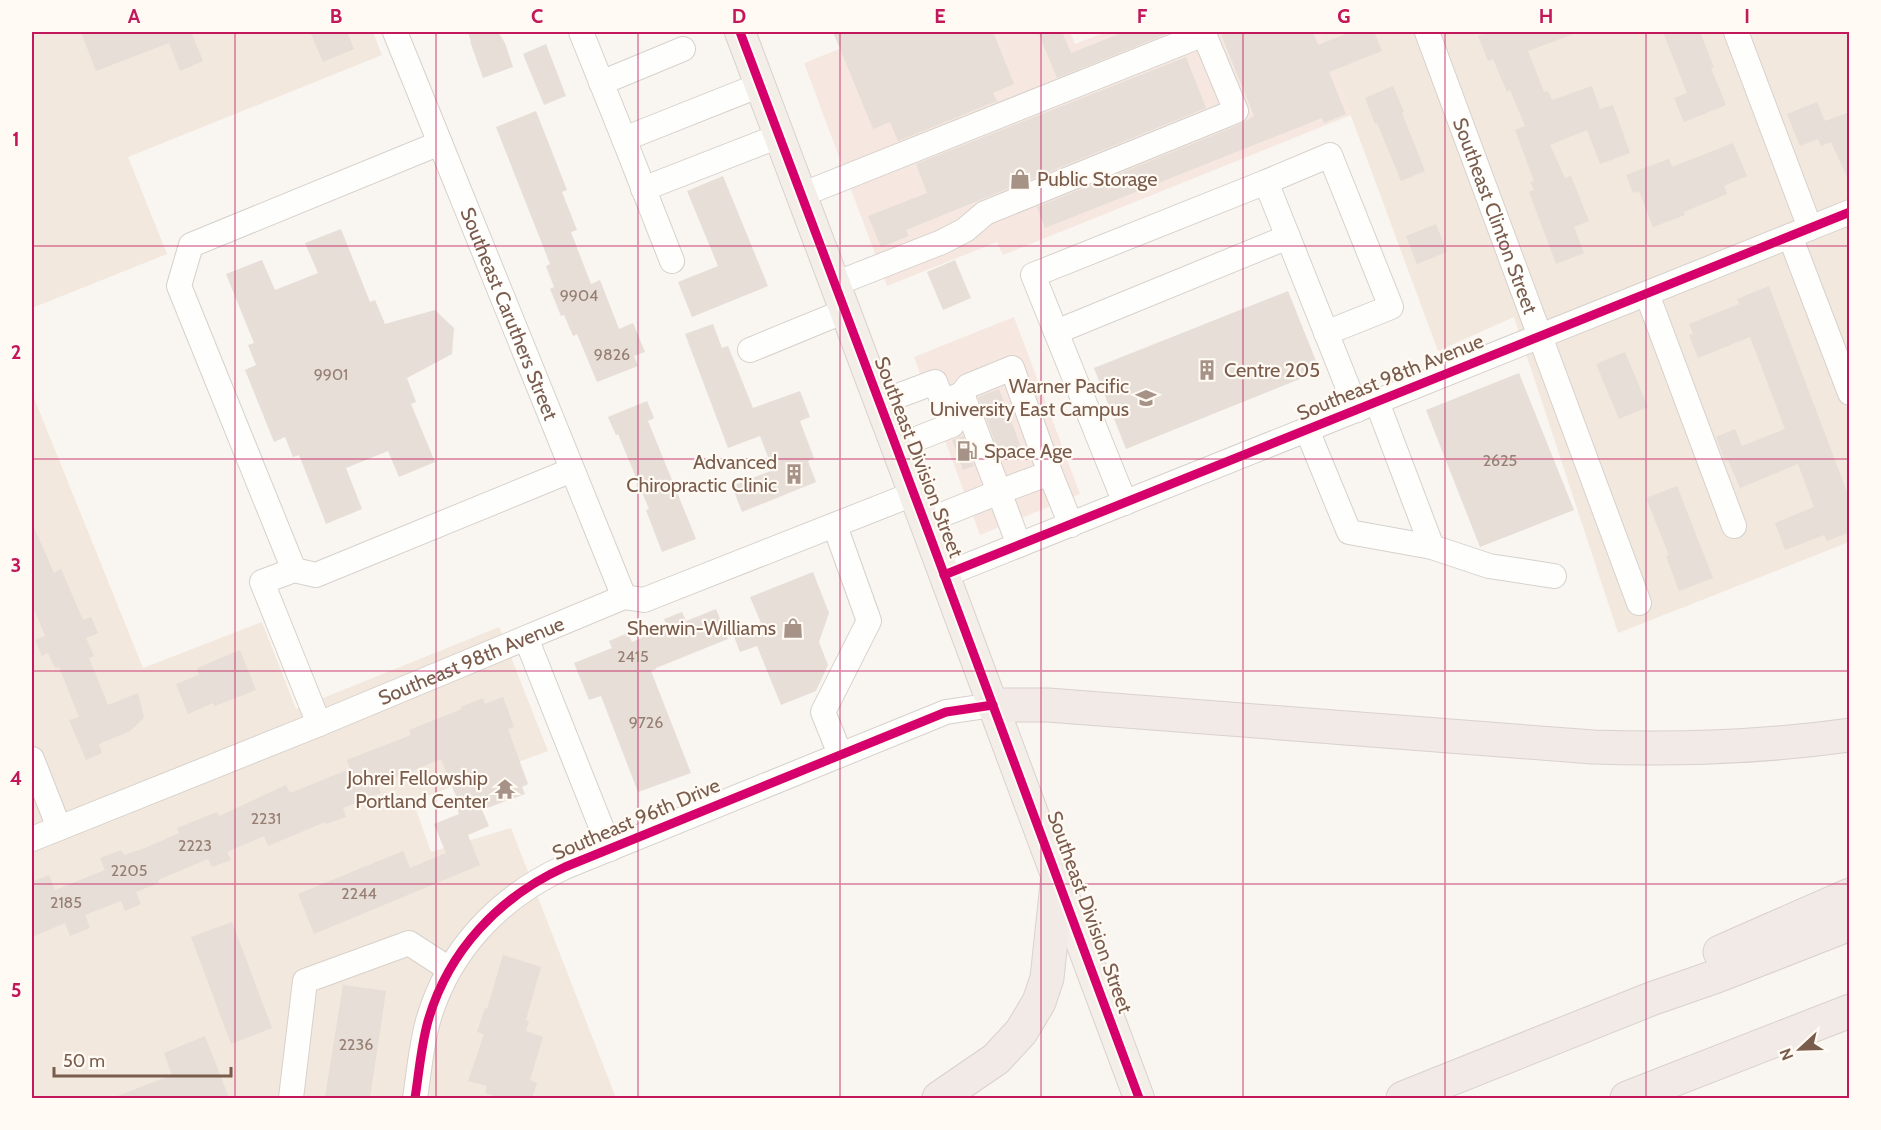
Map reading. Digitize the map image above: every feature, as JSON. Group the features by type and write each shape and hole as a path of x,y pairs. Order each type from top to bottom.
{"highway":[{"path":"993,705 1048,705 1593,747 1656,749 1731,747 1850,735"},
{"path":"939,1098 996,1059 1021,1032 1039,1002 1047,978 1058,875"},
{"path":"1652,999 1709,957 1850,895"},
{"path":"1403,1098 1652,999 1850,924"},
{"path":"1628,1098 1850,1011"}],"main road":[{"name":"Southeast Division Street","path":"740,32 1058,875 1139,1098"}],"street":[{"name":"Southeast Caruthers Street","path":"395,32 624,597"},
{"path":"581,32 672,261"},
{"name":"Southeast Clinton Street","path":"1427,32 1639,603"},
{"path":"1736,32 1850,393"},
{"path":"750,350 965,230 985,213 1236,111 1204,34 801,195"},
{"path":"601,83 683,49"},
{"path":"624,139 760,85"},
{"path":"643,189 779,136"},
{"path":"294,570 179,286 191,244 440,143"},
{"path":"1125,503 1033,275 1330,155 1392,307 1326,333"},
{"path":"1266,182 1326,333 1367,406 1432,547"},
{"name":"Southeast 98th Avenue","path":"944,575 1850,212"},
{"path":"1056,332 1288,237"},
{"path":"1647,294 1734,526"},
{"path":"952,398 968,386 1012,368 1071,525"},
{"path":"879,403 935,382 952,398 999,492 1019,545"},
{"path":"896,447 952,425 952,398"},
{"path":"1307,430 1349,532 1432,547 1489,566 1554,576"},
{"path":"320,724 262,582 294,570 316,575 572,470"},
{"path":"924,522 1050,473"},
{"name":"Southeast 98th Avenue","path":"32,838 320,724 624,597 644,600 913,494"},
{"path":"835,526 870,621 823,712 840,754"},
{"path":"526,638 610,849"},
{"name":"Southeast 96th Drive","path":"415,1098 428,1022 436,996 449,969 485,922 525,888 546,876 610,849 946,712 993,705"},
{"path":"32,759 59,828"},
{"path":"291,1098 305,981 409,943 449,969"}],"shaded area":[{"path":"32,32 373,32 382,55 128,157 167,254 32,308"},
{"name":"Public Storage","path":"882,32 1070,32 1075,44 1106,32 1320,32 1351,115 1003,255 997,242 887,286 804,63"},
{"path":"1320,32 1849,32 1849,542 1618,633 1514,317 1438,351"},
{"path":"1014,317 1080,494 980,535 914,357"},
{"path":"32,393 143,668 262,622 296,709 499,627 548,751 413,801 431,852 511,828 616,1098 32,1098"}],"building":[{"path":"81,32 195,32 192,34 203,61 180,71 169,43 96,71"},
{"path":"310,32 347,32 354,49 323,62"},
{"path":"468,32 498,32 505,43 513,67 483,78"},
{"path":"833,32 993,32 1014,84 993,93 997,101 898,141 890,122 873,129"},
{"path":"1038,32 1062,32 1071,53 1124,32 1172,32 1057,78"},
{"path":"1220,32 1313,32 1318,45 1351,32 1374,32 1382,51 1329,72 1346,114 1324,123 1322,118 1045,228 1037,207 1241,124 1254,116"},
{"path":"1488,32 1575,32 1528,51 1544,92 1548,91 1552,100 1592,86 1600,109 1613,105 1630,153 1600,164 1587,130 1550,145 1565,178 1571,176 1589,221 1574,227 1584,253 1556,264 1529,192 1534,190 1530,182 1534,181 1515,130 1525,126 1510,90 1507,92 1493,59 1488,61 1478,36"},
{"path":"1663,32 1700,32 1726,105 1684,122 1674,98 1687,93"},
{"path":"546,44 566,96 544,105 523,54"},
{"path":"1186,57 1206,108 906,230 909,236 881,247 868,216 927,193 916,164"},
{"path":"1393,86 1425,171 1401,181 1365,98"},
{"path":"1817,102 1825,121 1850,112 1850,184 1831,142 1821,146 1818,139 1800,146 1787,114"},
{"path":"536,111 567,190 562,192 577,230 571,232 591,284 600,280 619,329 633,323 645,352 634,356 638,366 597,382 577,334 573,336 564,315 561,316 550,289 554,287 546,266 550,264 496,127"},
{"path":"1733,143 1747,176 1724,186 1727,194 1684,212 1685,215 1653,227 1639,191 1633,193 1626,175 1669,159 1672,167"},
{"path":"723,176 768,286 692,317 678,282 718,266 687,191"},
{"path":"1436,224 1447,252 1417,264 1406,236"},
{"path":"341,229 370,302 375,300 385,324 435,310 454,328 452,354 407,378 416,402 411,404 435,462 399,477 388,451 346,468 362,509 326,524 299,455 293,457 285,437 274,442 245,370 256,365 248,345 254,343 226,274 262,260 275,290 318,273 305,243"},
{"path":"955,260 971,298 943,310 927,272"},
{"path":"1769,286 1850,500 1850,532 1827,541 1824,535 1785,550 1775,523 1814,507 1798,464 1740,488 1728,460 1725,461 1716,437 1735,429 1742,446 1785,429 1750,337 1698,358 1689,335 1693,334 1689,324 1739,304 1737,299"},
{"name":"Centre 205","path":"1288,291 1320,371 1126,449 1094,368"},
{"path":"713,324 722,348 728,346 753,408 800,391 810,417 800,421 814,458 808,461 816,482 742,512 732,486 773,470 760,436 728,448 685,334"},
{"path":"1625,352 1648,407 1619,419 1596,364"},
{"path":"1519,373 1574,510 1480,547 1426,410"},
{"path":"999,389 1022,450 1001,458 978,397"},
{"path":"647,401 654,418 648,421 696,539 662,552 646,510 649,509 618,434 616,435 608,417"},
{"path":"963,436 974,466 963,470 952,440"},
{"path":"1677,486 1713,578 1679,591 1666,556 1669,555 1646,498"},
{"path":"32,523 54,573 61,569 83,620 91,617 98,633 86,638 94,656 89,658 108,705 138,693 144,718 130,731 99,744 102,753 86,760 69,720 79,717 59,667 55,668 48,653 42,656 35,640 45,636 32,604"},
{"name":"Sherwin-Williams","path":"813,572 829,613 819,642 828,665 816,691 781,705 757,646 740,652 733,634 761,623 750,597"},
{"path":"716,609 728,639 651,671 691,773 638,792 601,696 589,700 574,663 612,648 609,641 628,633 632,642 667,627 664,619 682,612 686,621"},
{"path":"240,650 256,690 215,706 213,703 188,714 176,684 199,675 197,668"},
{"path":"503,697 514,727 508,729 528,784 522,787 525,794 482,810 489,826 468,835 480,865 314,934 298,894 403,851 410,868 446,853 434,824 459,814 455,803 458,801 441,759 378,785 381,793 343,808 346,817 326,824 325,822 268,846 264,836 227,852 231,860 212,867 208,859 158,880 159,883 136,892 141,904 125,911 121,901 85,915 90,928 70,936 65,923 32,937 32,882 49,875 55,890 105,870 100,858 121,850 124,855 145,848 179,833 177,828 217,812 219,816 286,785 290,793 350,769 347,760 411,735 409,730 483,698 485,704"},
{"path":"232,922 272,1028 231,1044 191,937"},
{"path":"503,955 541,967 526,1020 529,1021 526,1031 543,1037 530,1080 537,1083 532,1098 501,1098 485,1093 487,1086 468,1081 484,1034 477,1032 485,1008 487,1009"},
{"path":"343,985 386,991 370,1098 325,1097"},
{"path":"205,1036 229,1098 115,1098 172,1075 164,1053"}],"cycle path":[{"path":"740,32 1139,1098"},
{"path":"944,575 1850,212"},
{"path":"415,1098 428,1021 449,972 479,929 498,910 541,879 565,867 946,712 993,705"}],"place":[{"name":"Public Storage","path":"1020,179"},
{"name":"Centre 205","path":"1207,370"},
{"name":"Warner Pacific University East Campus","path":"1146,398"},
{"name":"Space Age","path":"967,451"},
{"name":"Advanced Chiropractic Clinic","path":"794,474"},
{"name":"Sherwin-Williams","path":"793,628"},
{"name":"Johrei Fellowship Portland Center","path":"505,789"}]}
